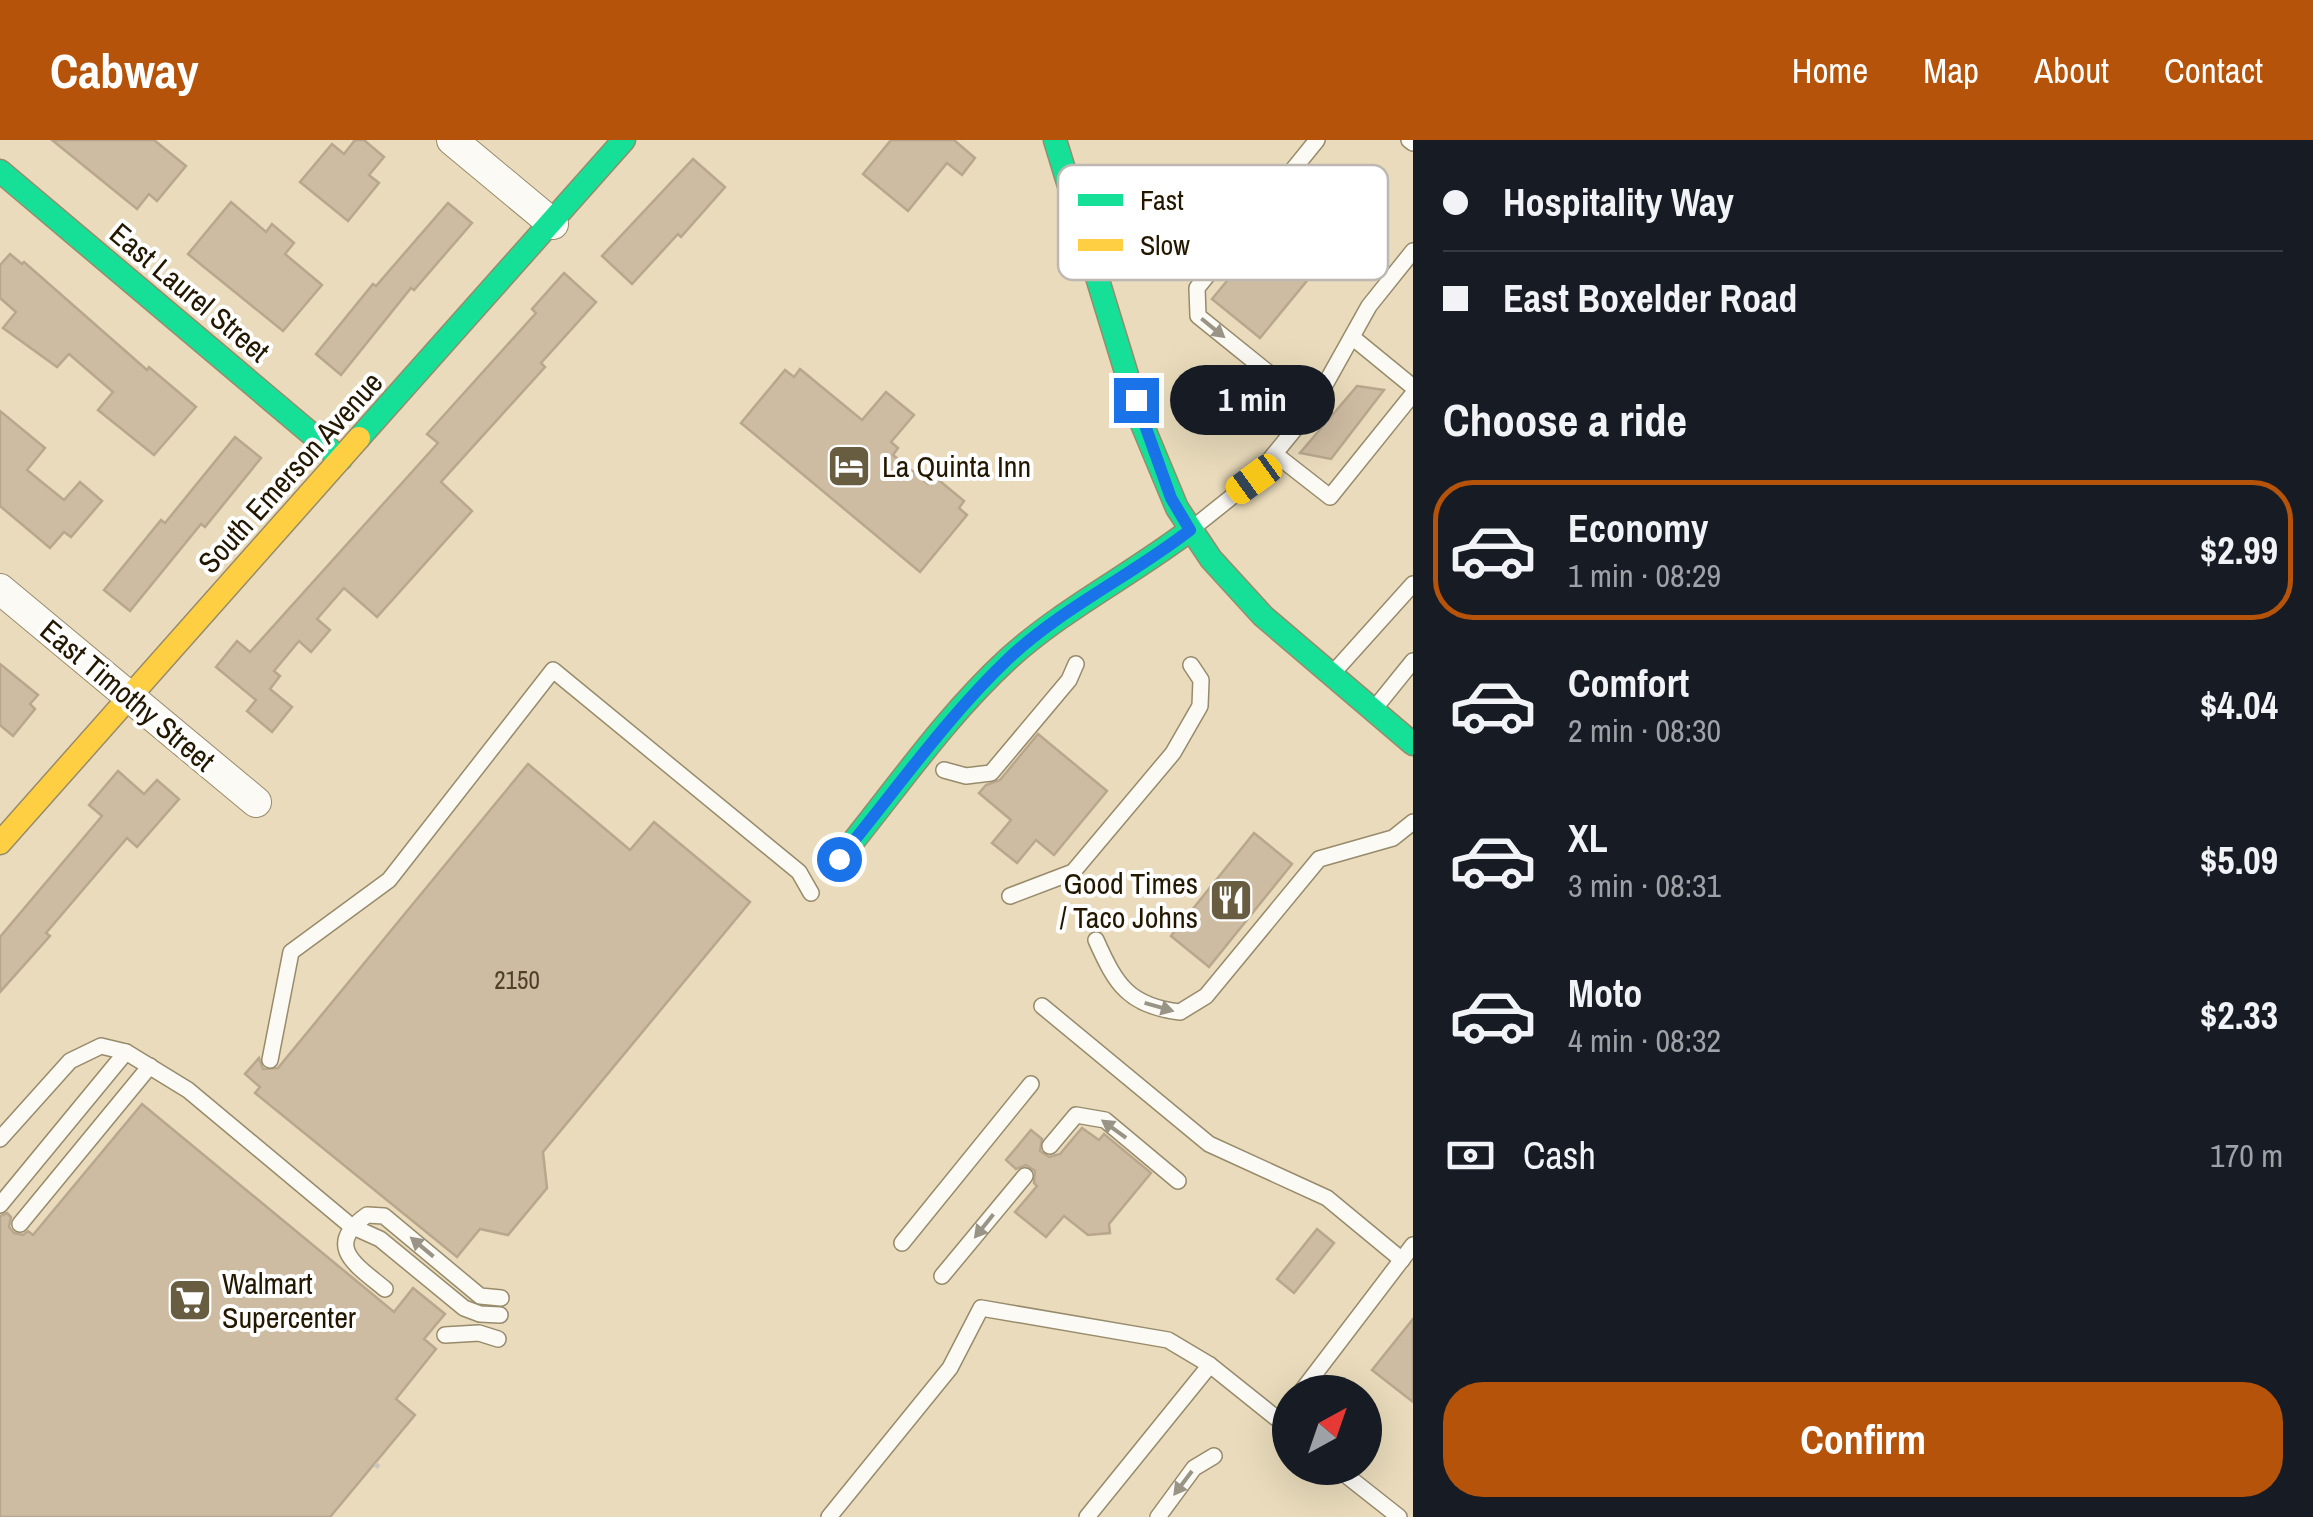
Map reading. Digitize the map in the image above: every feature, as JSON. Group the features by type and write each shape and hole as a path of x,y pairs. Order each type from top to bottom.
{"street":[{"path":"452,140 553,224"},
{"name":"South Emerson Avenue","path":"0,842 624,140"},
{"path":"1055,140 1063,165"},
{"name":"East Laurel Street","path":"0,171 341,459"},
{"path":"1098,280 1146,436 1171,498 1190,530 1264,616 1373,711 1408,731"},
{"path":"839,859 1008,659 1051,624 1156,557 1190,530"},
{"name":"East Timothy Street","path":"0,589 256,802"}],"lane":[{"path":"1297,165 1317,140"},
{"path":"1190,530 1254,479 1276,454 1312,408 1369,306 1413,251"},
{"path":"1203,280 1197,288 1198,316 1312,408"},
{"path":"1276,454 1330,497 1413,391 1352,337"},
{"path":"1330,676 1413,584"},
{"path":"1373,711 1413,661"},
{"path":"944,770 966,776 991,774 1069,680 1076,664"},
{"path":"1010,896 1073,872 1172,753 1200,706 1201,680 1191,665"},
{"path":"270,1060 291,952 389,880 553,670 799,872 810,893"},
{"path":"1096,940 1114,979 1151,1008 1180,1012 1206,996 1319,859 1393,838 1413,822"},
{"path":"1042,1006 1209,1144 1303,1184 1402,1260"},
{"path":"0,1140 70,1061 101,1046 126,1052 188,1090 351,1226"},
{"path":"0,1205 126,1052"},
{"path":"20,1224 150,1066"},
{"path":"902,1244 1031,1084"},
{"path":"1050,1146 1076,1115 1105,1120 1178,1181"},
{"path":"942,1276 1025,1176"},
{"path":"385,1289 349,1259 344,1245 351,1226 366,1215 384,1216 480,1296 501,1306"},
{"path":"1314,1375 1413,1245"},
{"path":"829,1517 950,1368 981,1308 1168,1340 1210,1365 1272,1415"},
{"path":"445,1335 479,1333 498,1339"},
{"path":"1088,1517 1210,1365"},
{"path":"1158,1517 1194,1468 1214,1456"},
{"path":"1359,1485 1399,1517"}],"path":[{"path":"374,1464 385,1472"}],"building":[{"path":"52,140 154,140 186,166 157,201 149,194 137,209"},
{"path":"355,140 364,140 384,157 369,175 379,183 348,221 300,182 332,144 344,154"},
{"path":"891,140 954,140 975,158 962,175 947,163 908,211 863,174"},
{"path":"693,159 725,187 632,284 602,256"},
{"path":"231,202 266,232 272,224 294,243 285,254 322,285 283,331 188,254"},
{"path":"448,203 472,223 414,290 411,288 341,375 316,354 373,284 376,286"},
{"path":"10,254 196,407 154,455 98,410 113,392 69,354 57,367 3,328 16,312 0,298 0,265"},
{"path":"564,273 596,302 541,363 545,367 441,482 472,511 377,617 344,588 317,619 330,630 311,652 299,641 274,671 280,676 270,689 292,707 272,732 247,711 256,700 216,667 237,641 250,652 438,443 427,434 536,313 532,309"},
{"path":"1228,280 1308,280 1260,338 1212,299"},
{"name":"La Quinta Inn","path":"800,369 862,420 886,392 914,415 891,442 898,448 893,455 928,484 935,477 964,501 959,508 967,515 920,572 741,423 785,370 794,377"},
{"path":"1357,386 1384,390 1331,459 1300,453"},
{"path":"0,411 45,448 27,470 64,500 80,482 102,501 71,537 64,532 50,548 0,506"},
{"path":"235,437 261,458 130,611 104,590"},
{"path":"0,664 38,695 30,704 35,709 13,736 0,725"},
{"path":"1038,734 1107,791 1054,855 1036,840 1017,863 992,843 1011,820 979,793 986,785 1000,780"},
{"path":"528,764 630,850 654,822 750,902 543,1152 547,1188 508,1235 480,1229 457,1257 255,1093 260,1087 245,1074 259,1058 263,1069 278,1068"},
{"path":"118,771 144,794 157,780 179,799 137,847 127,838 0,992 0,937 102,816 89,805"},
{"name":"Good Times / Taco Johns","path":"1254,833 1292,864 1209,967 1171,936"},
{"name":"Walmart Supercenter","path":"142,1104 394,1312 413,1288 445,1314 424,1339 436,1349 396,1399 415,1415 330,1517 0,1517 0,1216 7,1213 11,1217 9,1227 14,1233 23,1235 28,1231 33,1235"},
{"path":"1082,1128 1099,1140 1104,1134 1151,1173 1109,1224 1110,1233 1088,1235 1064,1216 1046,1237 1015,1212 1037,1186 1035,1171 1026,1165 1016,1169 1006,1160 1031,1130 1042,1139 1040,1151 1049,1157 1060,1154"},
{"path":"1317,1229 1334,1243 1294,1293 1277,1279"},
{"path":"1413,1319 1413,1402 1372,1370"}],"traffic: fast":[{"path":"359,438 624,140"},
{"path":"1055,140 1063,165"},
{"path":"0,171 341,459"},
{"path":"1098,280 1142,424 1177,508 1211,559 1263,616 1413,744"},
{"path":"839,859 941,731 1008,659 1051,624 1190,530"}],"traffic: slow":[{"path":"0,843 359,438"}],"place":[{"name":"La Quinta Inn","path":"849,466"},
{"name":"Good Times / Taco Johns","path":"1231,900"},
{"name":"Walmart Supercenter","path":"190,1300"}],"route":[{"path":"839,859 1008,659 1051,624 1156,557 1190,530 1171,498 1136,400"}]}
